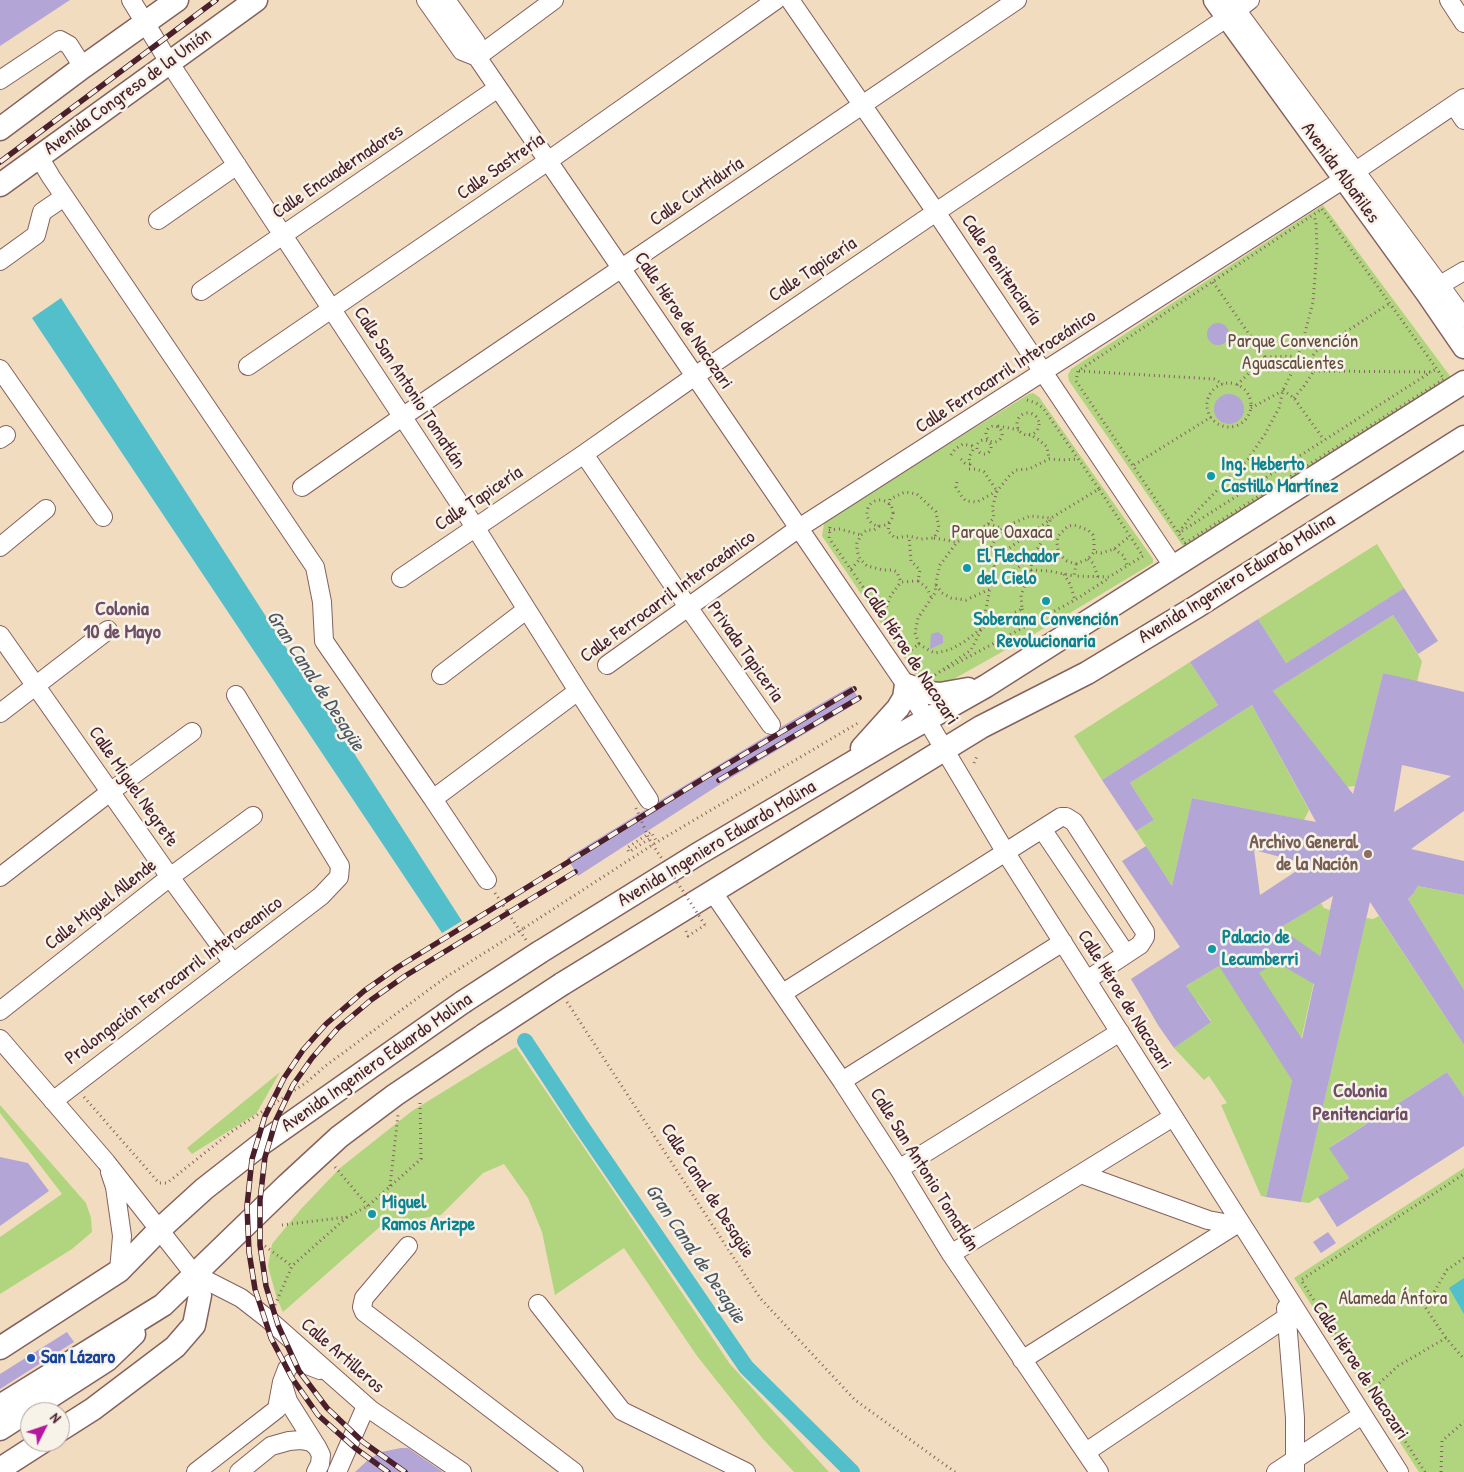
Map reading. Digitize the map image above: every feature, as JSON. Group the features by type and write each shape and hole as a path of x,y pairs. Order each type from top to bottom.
{"main road":[{"path":"0,129 177,0"},
{"name":"Avenida Congreso de la Unión","path":"0,185 256,0"},
{"name":"Avenida Albañiles","path":"1232,6 1350,175 1433,289 1464,347"},
{"name":"Avenida Ingeniero Eduardo Molina","path":"0,1348 119,1271 204,1189 264,1142 535,949 926,719 986,686 1173,566 1454,380"},
{"name":"Avenida Ingeniero Eduardo Molina","path":"0,1406 163,1305 339,1138 395,1095 484,1035 563,991 712,891 981,727 1087,673 1464,437"},
{"path":"846,766 898,708 915,680 929,693 940,694 986,686"},
{"path":"70,1424 93,1409 174,1347 194,1325 200,1295 194,1274"},
{"path":"0,1429 107,1360 163,1305"},
{"path":"0,1469 26,1452"}],"street":[{"name":"Calle San Antonio Tomatlán","path":"132,0 169,62 475,527 578,691 643,804"},
{"name":"Calle Héroe de Nacozari","path":"426,0 462,50 477,57"},
{"name":"Calle Héroe de Nacozari","path":"446,0 476,42 477,57 799,528 915,680 926,719 1006,853 1399,1472"},
{"path":"477,57 554,0"},
{"name":"Calle Sastrería","path":"248,366 548,161 776,0"},
{"name":"Calle Penitenciaría","path":"790,0 936,212 1173,566"},
{"name":"Calle Curtiduría","path":"302,487 402,417 1017,0"},
{"path":"1449,0 1464,23"},
{"name":"Calle Tapicería","path":"402,578 936,212 1232,6"},
{"path":"0,80 60,40 69,45 83,67"},
{"name":"Calle Encuadernadores","path":"201,291 498,88"},
{"path":"1459,102 1464,120"},
{"name":"Calle Ferrocarril Interoceánico","path":"606,665 799,528 1044,373 1350,175 1459,102"},
{"path":"39,157 315,567 322,602 324,641 487,880"},
{"path":"158,220 238,165"},
{"path":"0,261 36,235 42,212 64,196"},
{"path":"1464,271 1433,289 1464,318"},
{"path":"0,369 103,517"},
{"name":"Privada Tapiceria","path":"584,454 771,725"},
{"path":"0,547 46,509"},
{"path":"441,675 526,610"},
{"path":"0,713 108,630"},
{"name":"Calle Miguel Negrete","path":"0,635 170,878 232,963"},
{"path":"434,800 578,691"},
{"name":"Prolongación Ferrocarril Interoceanico","path":"53,1100 321,896 339,877 340,866 236,696"},
{"path":"0,877 110,792 192,732"},
{"name":"Calle Miguel Allende","path":"0,1011 170,878 253,816"},
{"path":"782,993 1061,817 1066,817 1074,822 1144,928 1144,941 1087,980"},
{"path":"1042,829 1126,954"},
{"name":"Calle San Antonio Tomatlán","path":"712,891 842,1081 899,1168 951,1254 1099,1472"},
{"path":"842,1081 1063,942"},
{"path":"899,1168 1120,1032"},
{"path":"0,1039 106,1162 194,1274"},
{"path":"951,1254 1173,1117"},
{"path":"106,1162 114,1187 122,1236 119,1271"},
{"path":"1081,1174 1208,1220 1224,1223 1240,1222"},
{"path":"1022,1360 1240,1222"},
{"path":"408,1246 364,1298 362,1307 364,1312 574,1472"},
{"name":"Calle Artilleros","path":"194,1274 241,1298 268,1319 366,1406 462,1472"},
{"name":"Calle Héroe de Nacozari","path":"1285,1293 1295,1418 1295,1466"},
{"path":"538,1304 622,1410 746,1472"},
{"path":"1086,1452 1287,1317"},
{"path":"196,1472 277,1409 282,1382 287,1369 292,1363 302,1362 316,1367 340,1383"},
{"path":"282,1382 288,1401 318,1447 320,1464 316,1472"},
{"path":"337,1472 366,1406"},
{"path":"1276,1472 1295,1466 1362,1415"},
{"path":"239,1472 272,1446 281,1443 301,1440 311,1442 318,1447"}],"path":[{"path":"1322,209 1437,369 1454,380"},
{"path":"1179,532 1188,520 1248,459 1265,434 1278,408 1283,390 1298,356 1313,302 1317,250 1314,214"},
{"path":"1213,282 1265,357"},
{"path":"1294,398 1314,370 1312,357 1315,352 1390,303"},
{"path":"1237,385 1265,357 1298,356"},
{"path":"1179,532 1437,369"},
{"path":"1314,370 1431,372"},
{"path":"1179,532 1076,381 1078,371 1214,379 1223,384"},
{"path":"1223,384 1237,385 1248,394 1251,401 1251,409 1248,416 1244,422 1237,426 1222,426 1211,417 1207,404 1209,398 1212,392 1223,384"},
{"path":"1283,390 1294,398 1324,440"},
{"path":"1251,409 1283,390"},
{"path":"929,676 1033,623 1074,600 1143,556 1043,408 1036,402 1027,400 1020,402"},
{"path":"1019,430 1017,424 1021,415 1020,408"},
{"path":"1021,415 1032,413 1037,418 1037,428 1029,434"},
{"path":"1134,465 1211,417"},
{"path":"951,455 955,449 963,444 969,445 984,454 988,453 991,449 986,434 992,426 998,426 1019,430 1039,440 1047,447 1049,460"},
{"path":"978,451 977,447 982,441 992,442 1000,440 1003,432 998,426"},
{"path":"961,459 965,463 970,464 969,458 973,447"},
{"path":"1022,609 982,628 964,642 941,652 930,651 919,644 916,633 918,618 935,593 940,565 957,542 988,524 993,519 994,513 992,509 997,491 1010,474 1016,470 1029,469 1049,460 1078,459"},
{"path":"969,469 984,472 997,491"},
{"path":"957,482 958,492 966,501 977,502 997,491"},
{"path":"989,562 1052,518 1099,489"},
{"path":"934,538 939,528 936,512 917,494 905,492 890,498 889,505 892,512 888,531 895,538 909,536 957,542"},
{"path":"879,526 869,520 868,507 878,500 889,505"},
{"path":"936,674 971,650 982,628 994,577 994,566 985,558 1002,528 1030,516 1052,518"},
{"path":"994,577 1012,572 1032,557 1041,543 1052,518"},
{"path":"890,520 874,530 867,530 861,535 857,543 857,551 860,560 867,566 883,570 893,570 901,582"},
{"path":"832,524 829,530 829,538 908,652 915,680"},
{"path":"988,524 1002,528"},
{"path":"1074,525 1088,530 1094,541 1094,552 1088,559 1076,564 1067,561 1058,550 1057,543 1058,536 1063,530 1074,525"},
{"path":"829,530 840,529 861,535"},
{"path":"909,536 911,561 920,570 918,581"},
{"path":"1094,552 1101,553 1114,550 1130,536"},
{"path":"1114,550 1124,556 1127,566"},
{"path":"1032,557 1031,570 1033,576 1026,583 1021,595 1024,615 1033,623"},
{"path":"1088,559 1093,563 1098,577"},
{"path":"851,569 860,560"},
{"path":"1074,576 1076,564"},
{"path":"1031,570 1074,576 1109,577"},
{"path":"1064,574 1070,584 1074,600"},
{"path":"883,616 891,594 901,582 918,581 927,588 932,599"},
{"path":"936,585 942,593 951,598 966,600 990,589"},
{"path":"908,652 919,644"},
{"path":"73,1085 159,1183 167,1183 231,1132 307,1082 324,1067 446,977 658,842 860,722"},
{"path":"974,763 977,756"},
{"path":"643,804 649,839 654,847 700,917 705,925 688,936 685,932 698,924 704,920"},
{"path":"649,839 629,852 627,848 651,832 658,842"},
{"path":"487,880 535,949"},
{"name":"Calle Canal de Desagüe","path":"563,991 760,1298 855,1400 955,1472"},
{"path":"268,1319 292,1266 347,1217 368,1206 421,1159 420,1101"},
{"path":"390,1186 398,1115"},
{"path":"335,1167 368,1206"},
{"path":"1425,1472 1301,1280 1464,1174"},
{"path":"282,1225 347,1217"},
{"path":"265,1246 292,1266"},
{"path":"1464,1258 1447,1270 1425,1307 1446,1338 1464,1359"},
{"path":"1372,1390 1398,1366 1446,1338"},
{"path":"1441,1472 1442,1441 1464,1422"}],"green space":[{"name":"Parque Convención Aguascalientes","path":"1323,205 1453,380 1183,546 1069,381 1068,375 1071,369"},
{"name":"Parque Oaxaca","path":"1033,393 1039,397 1153,559 1153,563 1050,625 952,680 942,685 920,681 822,536 824,524 828,519"},
{"path":"1377,544 1404,588 1286,663 1258,619"},
{"path":"1393,615 1422,661 1417,682 1383,673 1355,786 1347,787 1273,691"},
{"path":"1190,662 1218,705 1102,780 1074,736"},
{"path":"1252,705 1309,810 1304,820 1192,798 1172,886 1136,831 1154,820 1130,783"},
{"path":"1418,886 1464,895 1464,990 1408,899"},
{"path":"1321,903 1324,908 1330,910 1266,1197 1261,1196 1221,1105 1227,1103 1209,1076 1204,1080 1174,1048 1211,1021 1197,1001 1159,1027 1149,1009"},
{"path":"1379,916 1464,1045 1464,1097 1447,1072 1330,1147 1349,1178 1309,1203 1301,1202 1366,918 1373,919"},
{"path":"516,1047 730,1364 829,1472 794,1472 763,1439 697,1356 624,1248 555,1295 542,1232 528,1198 504,1164 483,1173 441,1215 382,1225 283,1312 277,1299 268,1266 272,1244 301,1209 340,1168 412,1111"},
{"path":"280,1072 256,1114 192,1154 187,1148"},
{"path":"0,1105 86,1203 91,1218 92,1232 72,1249 0,1294 0,1237 62,1194 0,1113"},
{"name":"Alameda Ánfora","path":"1464,1168 1464,1472 1419,1472 1294,1278"}],"water":[{"path":"61,298 462,921 442,933 32,318"},
{"path":"1464,1278 1464,1314 1449,1288"}],"building":[{"path":"0,0 70,0 0,46"},
{"path":"1218,323 1226,326 1229,334 1226,342 1218,345 1210,342 1207,334 1210,326"},
{"path":"1229,394 1235,395 1243,403 1243,415 1235,423 1229,424 1223,423 1215,415 1214,409 1215,403 1223,395"},
{"name":"Palacio de Lecumberri","path":"1404,588 1438,641 1418,654 1393,615 1273,691 1353,794 1383,673 1464,692 1464,811 1411,849 1464,861 1464,895 1418,886 1408,899 1464,990 1464,1045 1370,902 1301,1202 1266,1197 1292,1080 1219,966 1186,986 1211,1022 1174,1048 1131,979 1180,947 1122,861 1146,846 1172,886 1192,798 1316,822 1252,705 1130,783 1154,820 1136,831 1102,780 1218,705 1190,662 1258,619 1286,663","holes":["1402,765 1451,776 1394,812","1254,850 1307,864 1260,895","1333,896 1320,956 1280,928","1276,962 1314,984 1302,1039 1259,973"]},
{"path":"938,632 943,636 943,643 930,649 931,634"},
{"path":"851,686 860,701 722,783 578,876 567,858 645,810 654,809 659,801 768,735 777,734 781,727"},
{"path":"1447,1072 1464,1097 1464,1146 1337,1227 1318,1197 1349,1178 1329,1148"},
{"path":"0,1157 28,1163 49,1191 0,1226"},
{"path":"1328,1232 1336,1243 1321,1253 1313,1242"},
{"path":"67,1332 74,1342 0,1389 0,1374"},
{"path":"408,1448 443,1472 355,1472 368,1460 381,1452"}],"waterway":[{"name":"Gran Canal de Desagüe","path":"525,1041 746,1367 852,1472"}],"railway":[{"path":"0,162 216,0"},
{"path":"388,1472 355,1448 318,1415 292,1378 271,1338 255,1289 249,1252 247,1206 252,1159 265,1116 284,1078 303,1050 326,1024 364,991 398,967 714,772 854,689"},
{"path":"719,780 859,698"},
{"path":"405,1472 363,1442 327,1408 299,1371 278,1325 266,1286 260,1245 260,1200 265,1157 276,1120 293,1085 312,1058 338,1028 371,1000 405,976 575,872"}],"place":[{"name":"Ing. Heberto Castillo Martínez","path":"1211,476"},
{"name":"El Flechador del Cielo","path":"967,568"},
{"name":"Soberana Convención Revolucionaria","path":"1046,601"},
{"name":"Archivo General de la Nación","path":"1368,854"},
{"name":"Palacio de Lecumberri","path":"1212,949"},
{"name":"Miguel Ramos Arizpe","path":"372,1214"},
{"name":"San Lázaro","path":"31,1358"}],"district":[{"name":"Colonia 10 de Mayo","path":"122,622"},
{"name":"Colonia Penitenciaría","path":"1360,1104"}]}
